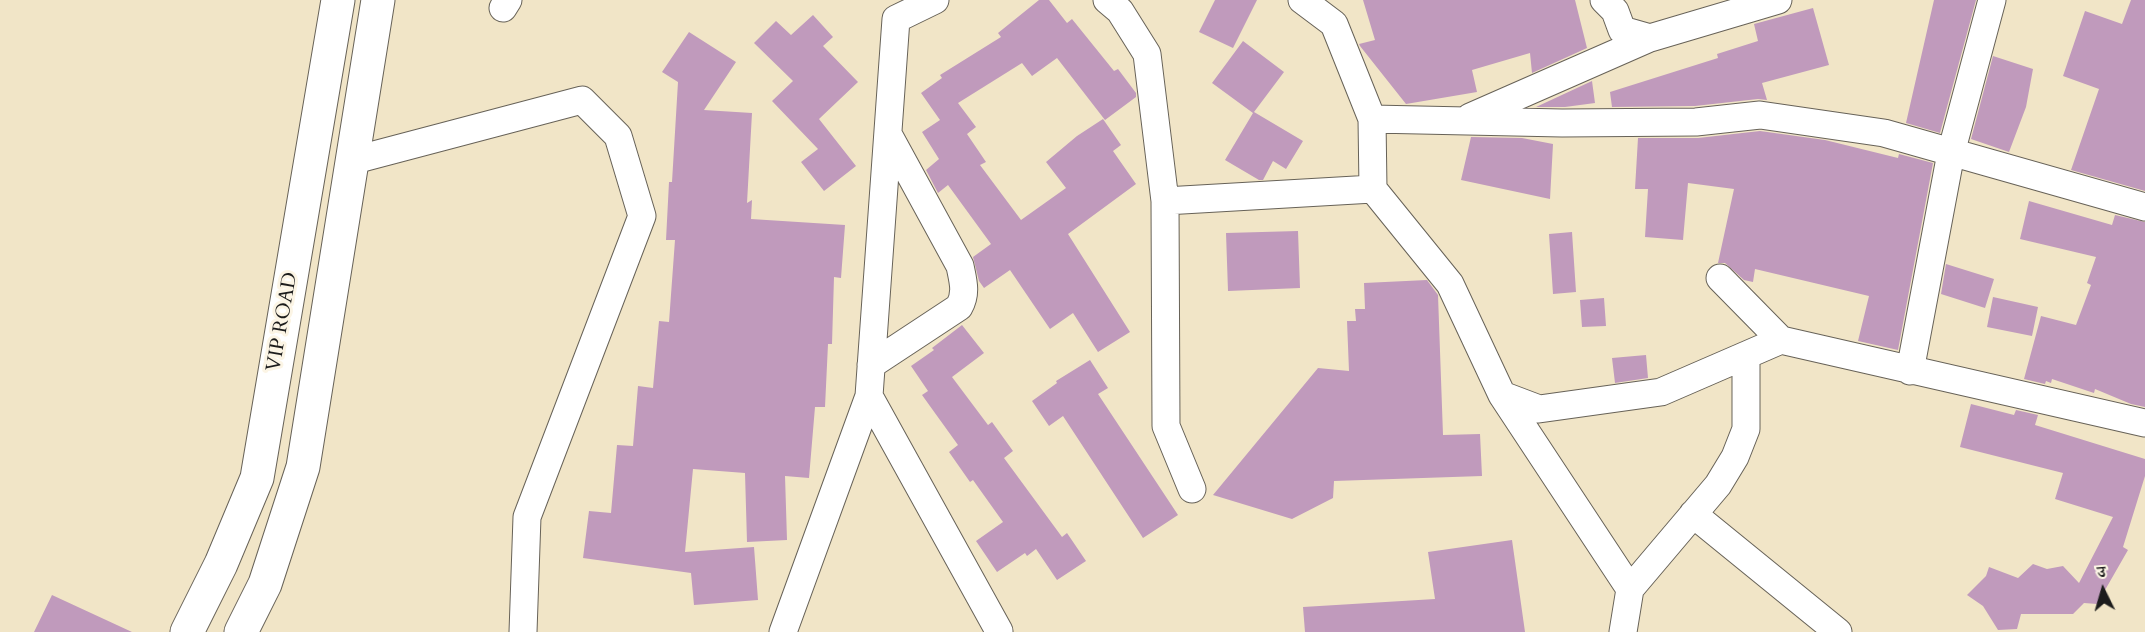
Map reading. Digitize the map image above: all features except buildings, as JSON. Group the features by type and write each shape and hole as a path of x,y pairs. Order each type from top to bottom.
{"main road":[{"name":"VIP ROAD","path":"187,632 221,564 257,478 338,0"},
{"path":"241,632 265,584 303,467 378,0"}],"street":[{"path":"783,632 868,396 888,134 894,9 935,0"},
{"path":"1107,0 1120,11 1147,54 1165,201 1166,426 1192,489"},
{"path":"1302,0 1330,12 1372,119 1373,189 1450,284 1502,395 1629,589"},
{"path":"1461,121 1650,38 1778,0"},
{"path":"1910,371 1951,153 1992,0"},
{"path":"1612,4 1622,30 1650,38"},
{"path":"351,161 582,100 618,136 642,216 527,517 523,632"},
{"path":"1372,119 1696,123 1760,116 1884,133 2145,207"},
{"path":"871,365 959,307 964,298 960,266 888,134"},
{"path":"1165,201 1373,189"},
{"path":"1720,278 1781,340 2145,423"},
{"path":"1502,395 1539,409 1661,392 1781,340"},
{"path":"1623,632 1629,589 1718,485 1735,457 1746,429 1746,356"},
{"path":"868,396 999,631"},
{"path":"1693,514 1838,632"}]}
